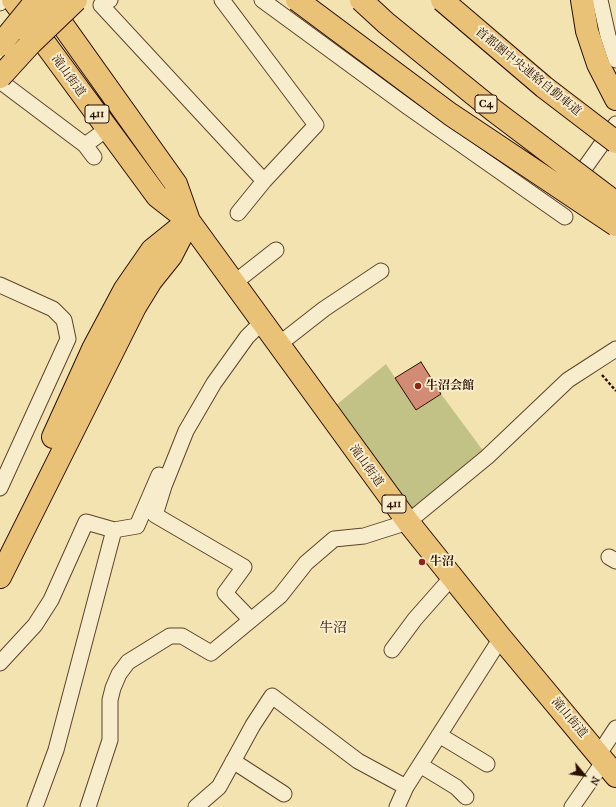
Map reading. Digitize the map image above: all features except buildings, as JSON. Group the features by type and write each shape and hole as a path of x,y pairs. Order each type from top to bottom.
{"highway":[{"name":"滝山街道","path":"13,0 157,196 189,220"},
{"path":"0,45 36,0"},
{"name":"滝山街道","path":"44,0 176,184 189,220 278,345 408,522 501,638 606,764"},
{"path":"0,70 22,36 51,0"},
{"path":"0,77 36,38 76,0"},
{"path":"297,0 450,114 616,225"},
{"name":"C4","path":"361,0 493,110 616,202"},
{"name":"首都圏中央連絡自動車道","path":"442,0 544,87 616,142"},
{"path":"582,0 587,31 598,64 616,99"},
{"path":"0,546 59,426 93,349 125,289 152,250 189,220"},
{"path":"0,577 135,307 151,281 171,256 189,220"}],"street":[{"path":"0,3 3,0"},
{"path":"110,0 101,5 264,182"},
{"path":"222,0 316,125 238,213"},
{"path":"262,0 560,213 616,124"},
{"path":"600,0 608,36 616,60"},
{"path":"0,81 89,151 107,129"},
{"path":"234,283 276,250"},
{"path":"278,345 324,309 381,271"},
{"path":"0,285 53,309 64,320 68,339 0,488"},
{"path":"251,620 225,593 244,567 155,515 164,486 186,431 214,383 247,337 262,322"},
{"path":"88,807 110,740 110,700 113,688 119,674 128,662 170,636 182,636 211,653 280,596 306,563 334,539 364,536 408,522 487,457 568,380 616,349"},
{"path":"0,663 35,625 52,600 86,522 114,530 137,526 173,441 186,431"},
{"path":"35,807 56,750 114,530"},
{"path":"392,650 416,619 445,585 453,578"},
{"path":"396,807 420,764 501,638"},
{"path":"196,807 219,787 252,725 272,696 358,761 406,787"},
{"path":"572,807 606,764 616,728"},
{"path":"440,735 487,764"},
{"path":"233,761 284,794"},
{"path":"420,764 456,787 466,796"}],"path":[{"path":"592,365 616,391"}],"shaded area":[{"path":"386,364 416,410 441,394 484,452 412,511 335,406"}],"place":[{"name":"牛沼会館","path":"418,386"},
{"name":"牛沼","path":"422,562"}],"district":[{"name":"牛沼","path":"333,629"}]}
